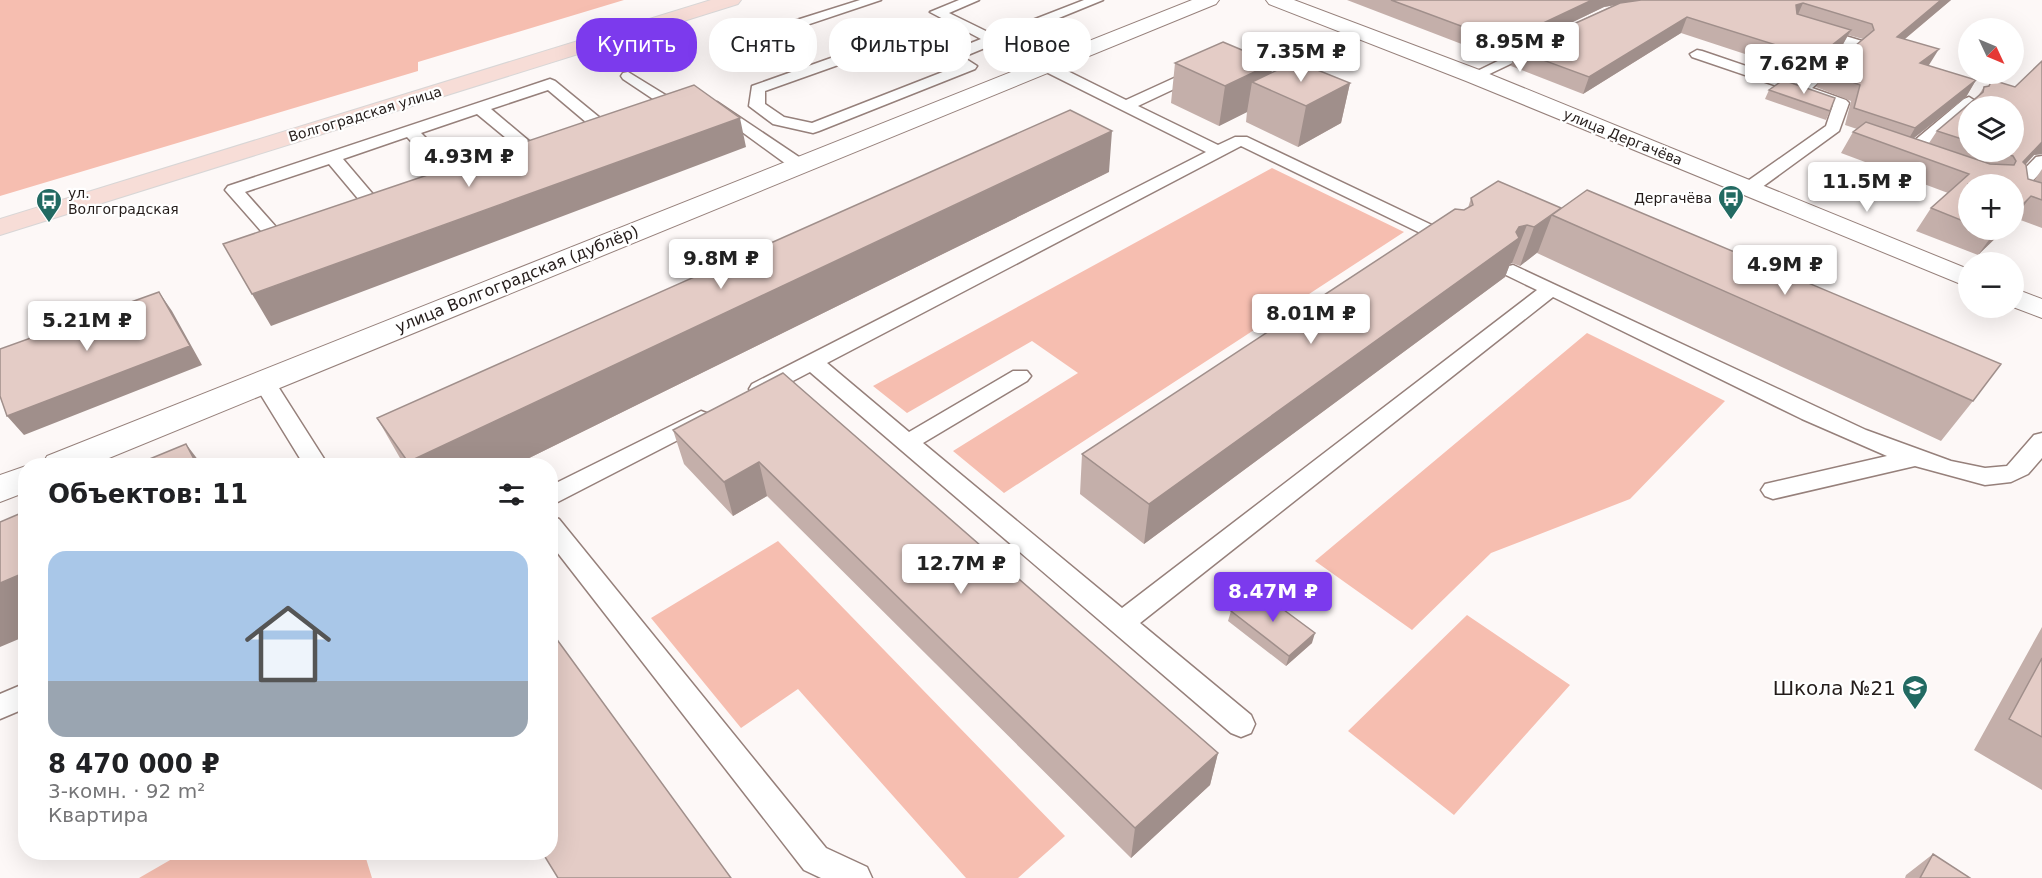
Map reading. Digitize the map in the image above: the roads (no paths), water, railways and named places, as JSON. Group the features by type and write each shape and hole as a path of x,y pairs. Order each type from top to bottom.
{"main road":[{"name":"Волгоградская улица","path":"0,209 676,0"},
{"name":"Волгоградская улица","path":"0,227 731,0"}],"street":[{"name":"улица Волгоградская (дублёр)","path":"1091,46 1209,0"},
{"name":"улица Дергачёва","path":"1276,0 1474,76 1958,275"},
{"name":"улица Волгоградская (дублёр)","path":"76,458 1027,72"},
{"path":"2024,302 2042,309"},
{"path":"0,489 18,481"}],"lane":[{"path":"817,18 874,0"},
{"path":"1050,18 1096,0"},
{"path":"965,1 937,12 983,35"},
{"path":"1801,89 1857,44 1805,28"},
{"path":"902,31 951,56 970,66 813,128 779,120 757,106 756,89 836,61 852,49 902,31"},
{"path":"1474,76 1559,36"},
{"path":"1696,54 1841,103 1833,128 1748,189"},
{"path":"1126,106 1213,66"},
{"path":"1058,72 1219,152"},
{"path":"628,76 667,102"},
{"path":"307,224 274,235 234,190 550,84 599,125"},
{"path":"648,108 684,100"},
{"path":"704,104 713,105 799,165"},
{"path":"480,108 528,149"},
{"path":"1928,162 1902,153 1958,110"},
{"path":"579,132 618,118"},
{"path":"1833,128 1854,135"},
{"path":"410,131 458,173 433,182"},
{"path":"739,400 1241,140 1452,241"},
{"path":"507,156 549,142"},
{"path":"332,157 371,202"},
{"path":"2024,180 2042,161"},
{"path":"350,210 392,196"},
{"path":"2024,197 2032,200"},
{"path":"1513,271 1852,433 1914,458 1990,477 2012,474 2024,464 2042,441"},
{"path":"1122,623 1551,289"},
{"path":"812,362 1241,724"},
{"path":"908,442 1020,376"},
{"path":"264,382 312,458"},
{"path":"558,493 718,411"},
{"path":"1773,490 1914,458"},
{"path":"558,535 815,859 856,878"},
{"path":"0,707 18,699"}],"place":[{"name":"Дергачёва","path":"1731,221"},
{"name":"ул. Волгоградская","path":"49,224"},
{"name":"Школа №21","path":"1915,711"}]}
